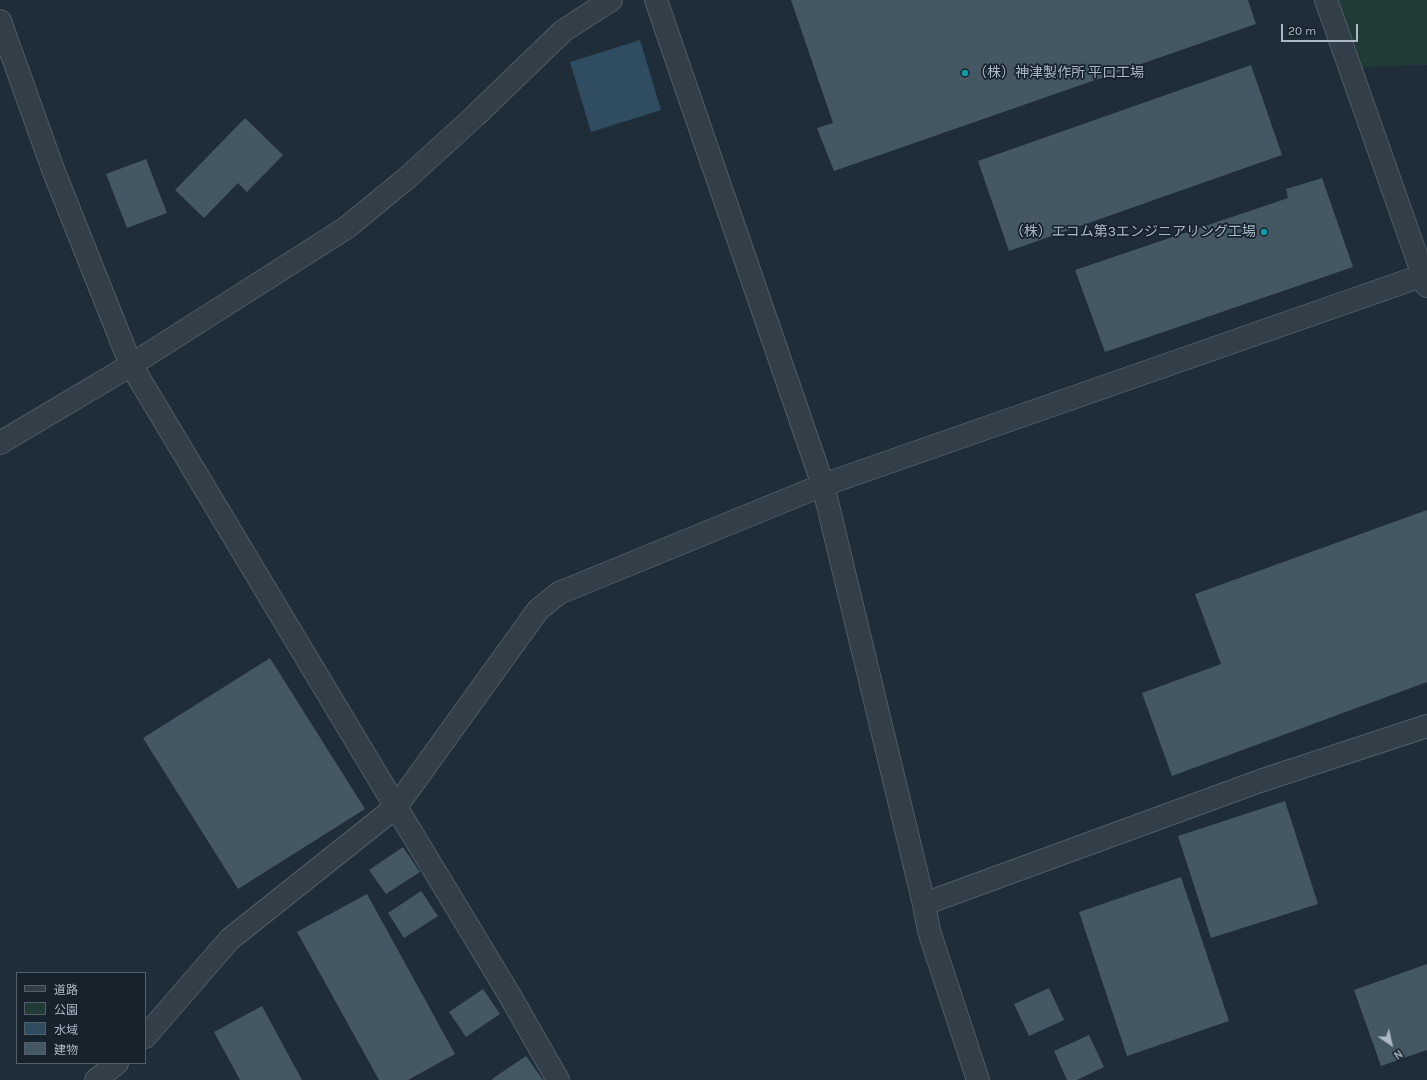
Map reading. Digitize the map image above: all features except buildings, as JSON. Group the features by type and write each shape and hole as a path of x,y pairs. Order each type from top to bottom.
{"street":[{"path":"0,443 131,365 346,228 407,178 475,116 563,31 611,0"},
{"path":"656,0 823,485 924,904 929,932 978,1080"},
{"path":"146,1036 230,939 396,807 538,610 559,593 823,485 1426,278 1326,0"},
{"path":"0,21 4,45 131,365 509,994 558,1080"},
{"path":"924,904 1260,781 1427,726"},
{"path":"96,1080 116,1064"}],"green space":[{"path":"1333,0 1427,0 1427,65 1350,68"}],"water":[{"path":"640,40 661,110 591,132 570,62"}],"place":[{"name":"（株）神津製作所 平口工場","path":"965,73"},
{"name":"（株）エコム第3エンジニアリング工場","path":"1264,232"}]}
